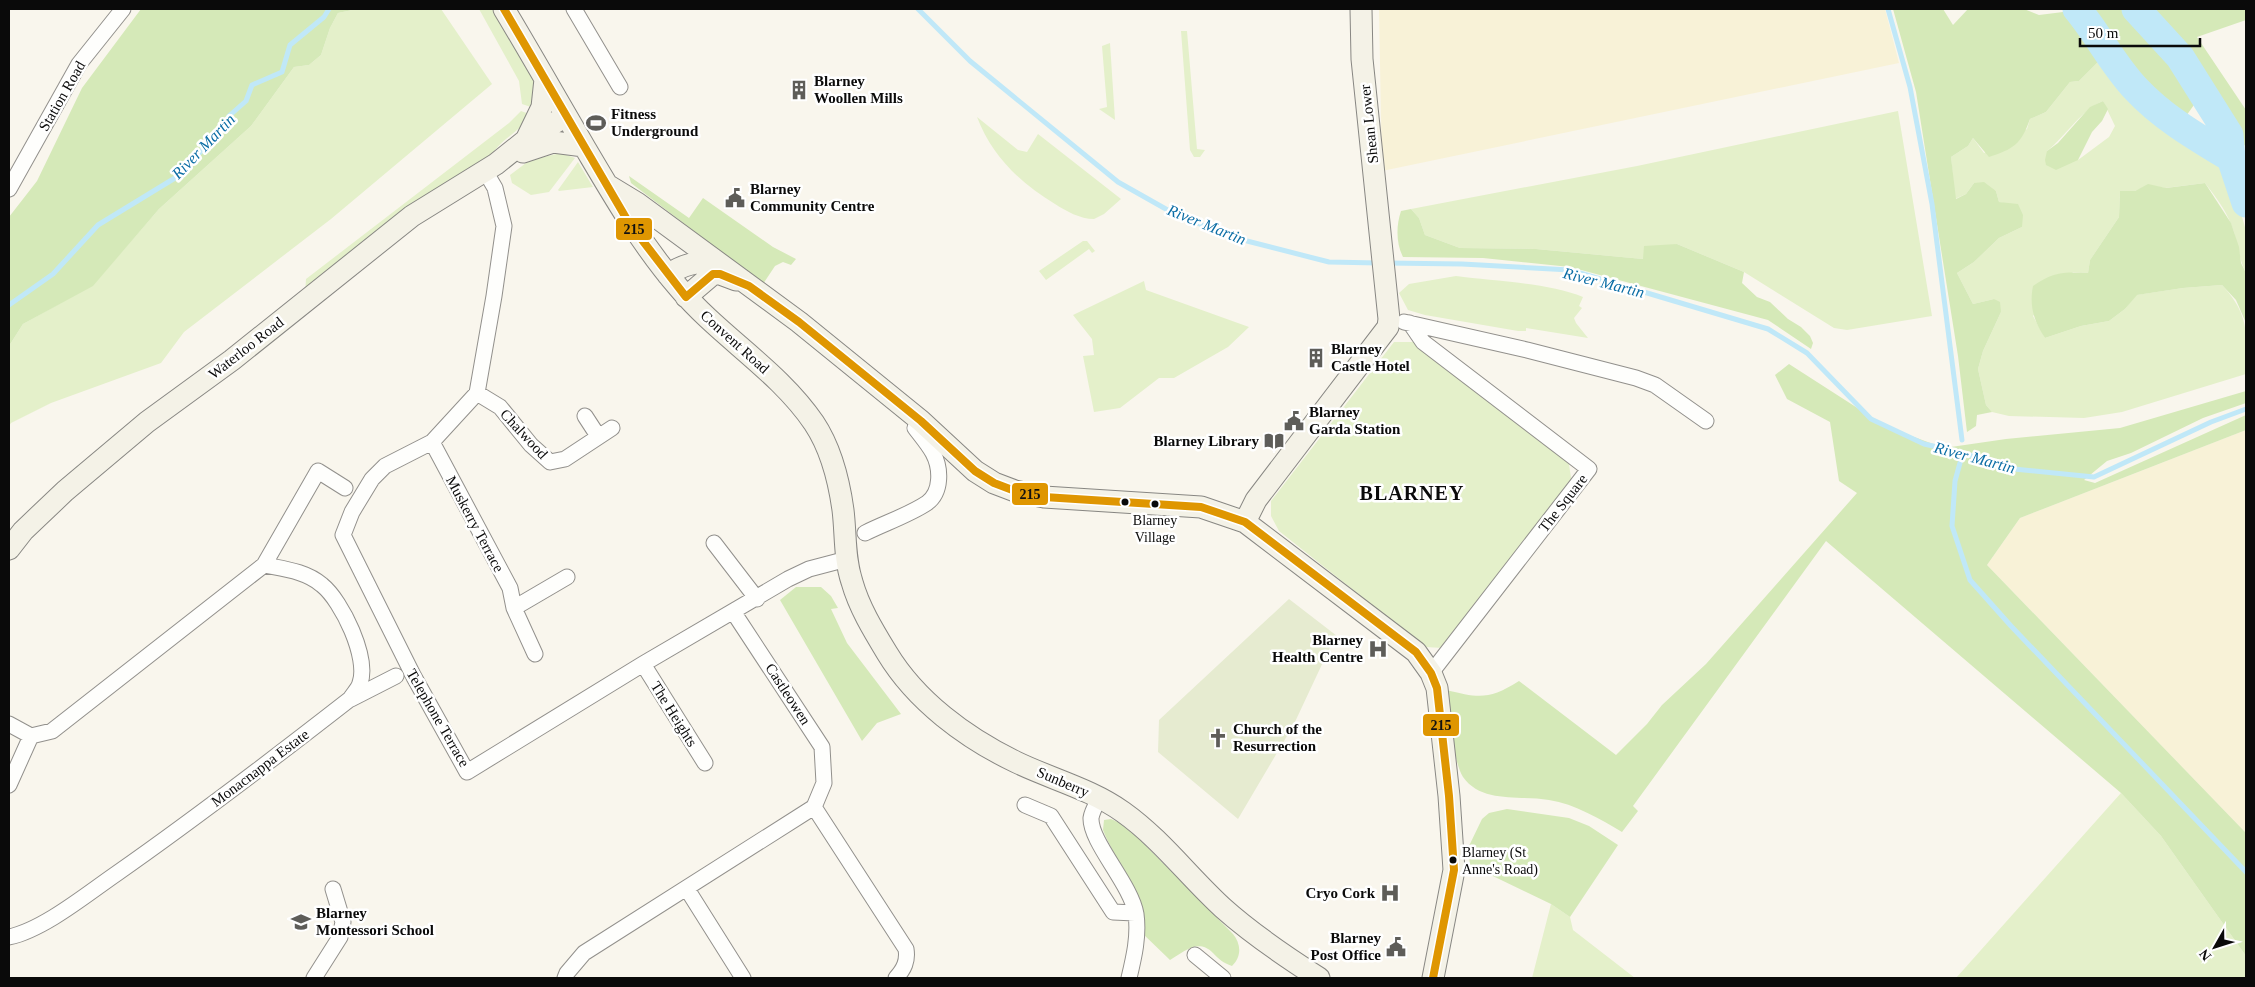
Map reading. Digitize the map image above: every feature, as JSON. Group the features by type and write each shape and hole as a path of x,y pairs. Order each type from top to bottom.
{"street":[{"name":"Station Road","path":"9,189 79,64 123,9"},
{"name":"Convent Road","path":"504,9 629,223 686,297 786,387 815,425 831,459 843,508 847,559"},
{"path":"574,9 620,87"},
{"name":"Shean Lower","path":"1361,9 1362,59 1380,240 1385,278 1399,321"},
{"path":"526,140 542,107 545,80"},
{"name":"Waterloo Road","path":"490,168 526,140 566,116"},
{"name":"Waterloo Road","path":"9,549 23,531 58,498 148,422 232,360 412,216 448,192 490,168 537,146 553,142 584,146"},
{"path":"432,442 477,393 504,226 490,168"},
{"path":"607,185 637,203 799,322 921,420 975,471 994,482 1016,491 1044,497 1201,508 1223,513 1245,522 1404,642 1424,660 1437,688 1454,870 1433,978"},
{"path":"668,275 677,268 694,262 715,261"},
{"path":"686,297 713,274 720,274 749,286"},
{"path":"1245,522 1256,500 1383,335 1399,321 1636,378 1656,385 1706,421"},
{"name":"The Square","path":"1399,321 1423,342 1589,469 1431,673"},
{"name":"Chalwood","path":"477,393 500,406 531,445 550,462 565,459 612,428"},
{"path":"585,416 598,436"},
{"path":"865,533 928,502 936,491 939,478 938,465 933,453 915,428 921,420"},
{"name":"Muskerry Terrace","path":"432,442 510,588 514,608 535,654"},
{"name":"Telephone Terrace","path":"432,442 385,466 372,479 352,512 343,535 414,677 467,772 643,664 734,613"},
{"path":"9,724 31,736 52,731 264,565 318,471 345,488"},
{"path":"714,544 758,599"},
{"path":"734,613 788,579 809,569 847,559"},
{"name":"Sunberry","path":"847,559 851,581 861,605 889,656 918,691 939,712 973,738 1015,762 1100,797 1126,814 1244,925 1319,978"},
{"name":"Monacnappa Estate","path":"9,937 24,934 84,896 184,826 350,699 361,682 360,662 355,637 345,614 322,585 296,571 264,565"},
{"path":"514,608 566,577"},
{"name":"Castleowen","path":"734,613 822,747 824,783 814,807"},
{"name":"The Heights","path":"643,664 705,763"},
{"path":"350,699 396,676"},
{"path":"9,785 31,736"},
{"path":"1100,797 1091,816 1092,830 1118,872 1136,913 1135,955 1129,978"},
{"path":"1025,805 1051,816 1113,912 1136,913"},
{"path":"565,978 584,953 814,807 906,949 907,958 902,971 896,978"},
{"path":"314,978 340,936 343,922 333,889"},
{"path":"687,889 743,978"},
{"path":"1195,955 1223,978"}],"shaded area":[{"path":"1379,9 1885,9 1899,63 1382,171"},
{"path":"2246,430 2246,833 1987,565 2020,518"}],"green space":[{"path":"141,9 357,9 338,13 330,28 321,55 309,65 294,67 251,126 159,209 93,286 23,324 9,346 9,217 37,181 82,88"},
{"path":"357,9 441,9 492,84 331,219 184,332 161,363 51,403 11,423 9,426 9,346 23,324 93,285 159,209 251,126 294,67 309,65 321,55 330,28 338,13"},
{"path":"479,9 492,9 533,79 536,88 534,108 522,104 519,81"},
{"path":"1893,9 1943,9 1953,25 1968,9 2024,9 2039,15 2071,11 2089,35 2102,58 2079,81 2070,82 2046,112 2030,119 2023,135 2015,145 1989,157 1973,138 1968,146 1951,157 1956,199 1966,194 1974,183 1984,182 1996,191 1999,202 2018,204 2023,215 2022,227 1999,238 1974,262 1957,273 1973,304 1994,299 2000,302 2001,312 1983,351 1978,369 1986,405 1992,412 1977,415 1976,426 1967,432 1958,356 1916,92"},
{"path":"2084,9 2246,9 2246,20 2197,37 2246,110 2246,147 2233,132 2162,25 2155,36 2191,86 2196,102 2184,119 2157,97 2112,50"},
{"path":"1181,31 1187,31 1197,149 1205,150 1200,157 1194,157 1190,150"},
{"path":"1110,43 1115,120 1099,109 1107,107 1102,46"},
{"path":"2102,58 2133,92 2175,131 2225,162 2228,167 2227,176 2233,184 2246,231 2246,273 2229,218 2205,183 2165,188 2148,185 2135,191 2120,191 2119,217 2090,260 2088,273 2073,272 2033,316 2045,338 2081,326 2109,321 2125,309 2136,295 2183,288 2222,285 2238,307 2245,326 2246,374 2122,412 2084,418 2009,416 1992,412 1986,405 1978,369 1983,351 2001,312 1994,299 1973,304 1957,273 1974,262 1999,238 2022,227 2012,205 1999,202 1996,191 1974,183 1966,194 1955,199 1951,157 1968,146 1973,138 1984,153 2027,129 2030,119 2046,112 2070,82 2079,81","holes":["2103,101 2115,126 2109,137 2078,160 2047,151 2080,117"]},
{"path":"2103,101 2108,109 2102,121 2092,132 2078,160 2056,170 2046,165 2047,151 2058,143 2090,107"},
{"path":"521,111 532,115 499,145 490,157 305,294 306,279 509,123"},
{"path":"1898,111 1932,316 1847,330 1834,328 1744,272 1677,244 1643,259 1536,249 1460,248 1425,235 1419,218 1411,209 1637,166"},
{"path":"977,117 1018,150 1027,152 1038,134 1121,199 1104,214 1094,219 1078,216 1064,209 1042,196 1019,178 999,156 983,131"},
{"path":"561,153 575,158 549,192 531,195 512,183 510,175 530,160"},
{"path":"578,162 593,187 559,191 558,190"},
{"path":"629,176 689,218 703,198 773,247 796,259 791,265 783,262 775,266 763,284 631,183"},
{"path":"2205,183 2231,223 2239,247 2241,263 2246,273 2246,323 2236,300 2222,285 2183,288 2137,295 2125,309 2109,321 2081,326 2045,338 2033,313 2033,286 2053,275 2088,273 2090,260 2119,217 2120,191 2135,191 2148,184 2166,188"},
{"path":"1411,209 1419,218 1425,235 1460,248 1536,249 1643,259 1644,246 1677,244 1744,272 1742,283 1757,297 1770,302 1788,319 1801,327 1810,336 1813,343 1811,349 1768,320 1570,267 1483,258 1403,257 1397,234 1398,223 1401,211"},
{"path":"1083,241 1087,241 1095,251 1092,253 1089,249 1046,280 1039,271"},
{"path":"1456,276 1521,283 1569,292 1583,297 1579,306 1582,308 1574,318 1588,338 1526,328 1526,331 1518,331 1425,315 1408,310 1399,293 1409,284"},
{"path":"1144,281 1146,290 1249,327 1228,347 1174,378 1159,378 1120,408 1094,412 1083,356 1094,355 1092,339 1073,315"},
{"path":"1394,342 1416,342 1568,458 1572,484 1443,648 1425,647 1279,531 1271,516 1271,501"},
{"path":"1789,364 1887,427 1944,448 2006,439 2120,428 2246,391 2246,403 2203,418 2131,453 2107,461 2084,480 2095,483 2246,415 2246,430 2020,518 1987,565 2246,833 2246,956 2161,836 2121,793 1826,541 1633,806 1638,811 1622,832 1578,808 1549,800 1491,795 1471,786 1463,777 1454,748 1446,690 1467,695 1484,696 1500,692 1519,681 1616,755 1647,724 1662,705 1706,664 1857,493 1839,481 1830,422 1787,399 1775,375"},
{"path":"796,587 821,587 831,596 838,608 831,609 847,643 901,714 877,723 862,741 780,600"},
{"path":"1289,599 1337,636 1294,724 1238,819 1158,752 1159,720"},
{"path":"2121,793 2161,836 2246,956 2246,978 1956,978"},
{"path":"1507,809 1569,818 1589,826 1618,845 1570,917 1551,904 1470,865 1468,848 1482,819 1489,813"},
{"path":"1111,819 1120,823 1141,841 1233,934 1238,942 1239,954 1232,966 1202,947 1186,950 1170,960 1141,932 1141,916 1135,889 1103,830 1104,820"},
{"path":"1551,904 1570,917 1573,930 1635,978 1532,978"}],"waterway":[{"name":"River Martin","path":"9,305 53,274 98,225 175,178 219,133 229,116 246,101 252,85 282,72 290,45 324,17 329,9"},
{"name":"River Martin","path":"918,9 970,61 1118,182 1180,217 1247,241 1329,262 1378,263"},
{"path":"1888,9 1910,87 1932,204 1962,440"},
{"path":"2077,9 2120,70 2146,99 2181,127 2231,158 2246,203"},
{"path":"2136,9 2180,57 2229,135 2231,158"},
{"name":"River Martin","path":"1387,263 1462,264 1570,270 1768,329 1807,353 1871,419 1924,444 1960,452 2014,469 2094,477 2211,422 2246,409"},
{"path":"1960,463 1955,481 1952,526 1970,580 2011,626 2246,872"}],"transit line":[{"name":"215","path":"504,9 629,223 686,297 713,274 720,274 749,286 799,322 921,421 975,471 994,483 1015,491 1044,497 1201,507 1245,522 1416,652 1431,673 1437,688 1449,796 1454,870 1433,978"}],"place":[{"name":"Blarney Woollen Mills","path":"799,90"},
{"name":"Fitness Underground","path":"596,123"},
{"name":"Blarney Community Centre","path":"735,198"},
{"name":"Blarney Castle Hotel","path":"1316,358"},
{"name":"Blarney Garda Station","path":"1294,421"},
{"name":"Blarney Library","path":"1274,441"},
{"name":"Blarney Village","path":"1155,504"},
{"name":"Blarney Health Centre","path":"1378,649"},
{"name":"Church of the Resurrection","path":"1218,738"},
{"name":"Blarney (St Anne's Road)","path":"1453,860"},
{"name":"Cryo Cork","path":"1390,893"},
{"name":"Blarney Montessori School","path":"301,922"},
{"name":"Blarney Post Office","path":"1396,947"}],"district":[{"name":"BLARNEY","path":"1412,493"}]}
